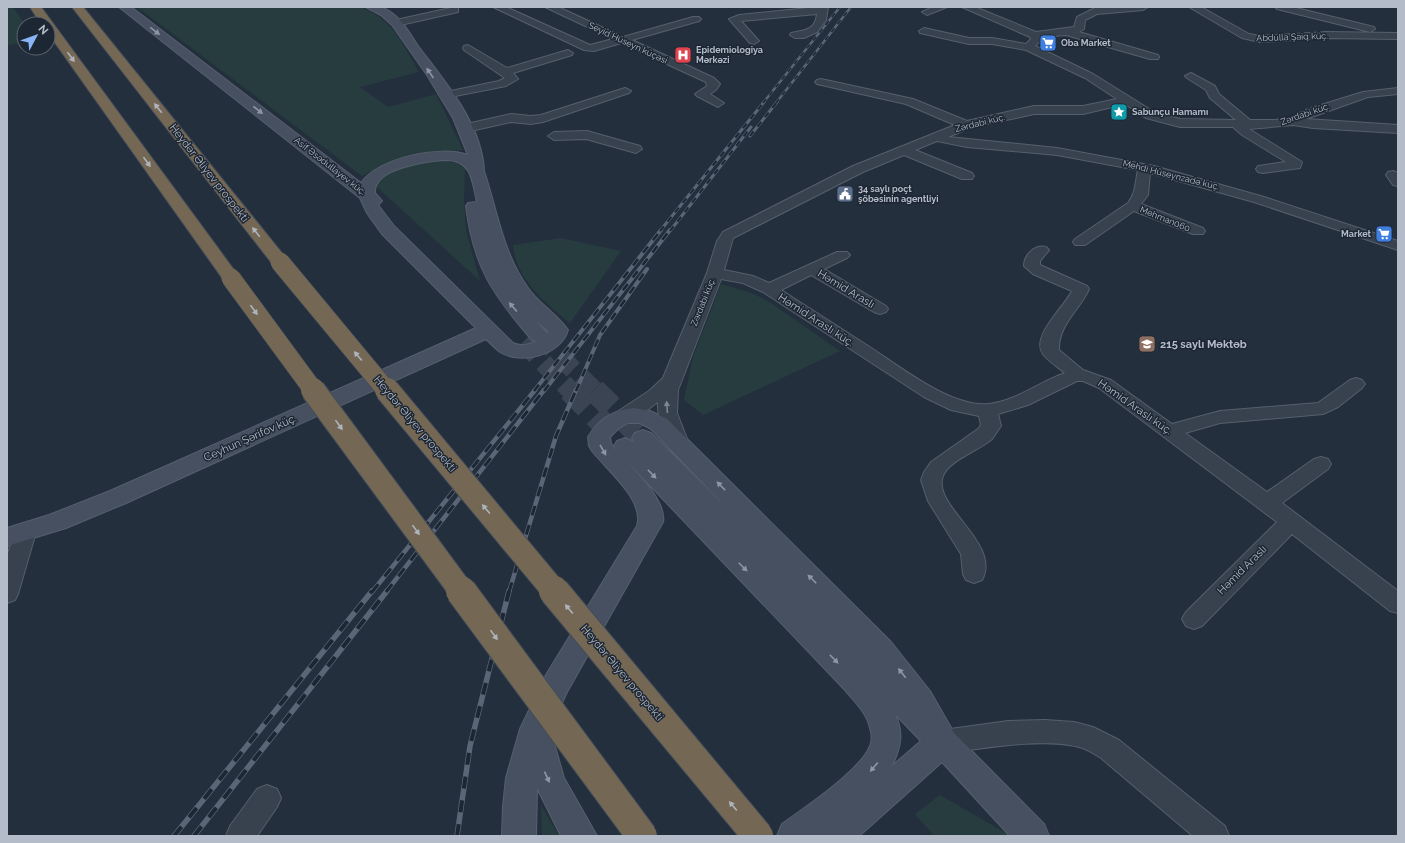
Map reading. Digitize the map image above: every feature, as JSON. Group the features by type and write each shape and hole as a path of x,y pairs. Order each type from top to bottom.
{"highway":[{"path":"35,7 42,16"},
{"name":"Heydər Əliyev prospekti","path":"77,7 280,262 758,836"},
{"path":"56,36 231,278 642,836"}],"main road":[{"name":"Asif Əsədullayev küç.","path":"124,7 366,194"},
{"path":"371,7 385,13 396,23 466,128 475,149 477,171 492,228 508,273 530,305 553,324 558,333 556,337 542,346 527,352 513,351 506,347 491,322 388,230 375,213 366,194 368,184 376,175 394,166 439,156 460,156 469,160 477,171 473,195 475,223 485,262 493,278 507,299 539,336"},
{"name":"Ceyhun Şərifov küç.","path":"16,534 118,497 491,322"},
{"path":"519,836 520,783 535,726 559,679 652,516 646,500 600,446 599,437 604,429 618,420 632,415 646,416 659,424 899,670 930,715 943,742"},
{"path":"794,836 867,774 880,760 886,745 886,728 880,713 855,681 634,442 943,742 1032,836"},
{"path":"535,726 538,753 546,775 580,836"},
{"path":"834,836 943,742"}],"street":[{"path":"498,7 588,48 696,19"},
{"name":"Seyid Hüseyn küçəsi","path":"550,7 710,80 714,84 712,88 701,94 718,103"},
{"path":"928,12 942,7"},
{"path":"967,7 1035,35 1067,32 1079,29 1079,20 1085,15 1103,8 1143,7"},
{"name":"Abdulla Şaiq küç.","path":"1194,7 1246,36 1254,38 1326,35 1398,36"},
{"path":"1280,7 1398,36"},
{"path":"754,41 734,20 738,18 822,9 821,19 812,33 807,36 795,35"},
{"path":"981,12 995,9"},
{"path":"396,23 455,10"},
{"path":"432,16 454,21"},
{"path":"1307,27 1326,35"},
{"path":"924,31 969,41 992,41 1028,47 1089,76 1127,100"},
{"path":"1067,32 1154,57"},
{"path":"1028,47 1036,40 1035,35"},
{"path":"1254,38 1270,49"},
{"path":"445,95 509,82 512,79 506,72 468,48"},
{"path":"1120,59 1138,52"},
{"path":"506,72 568,53"},
{"path":"1191,76 1211,88 1214,96 1243,124 1246,132 1295,162 1295,165 1263,169"},
{"path":"821,82 909,101 966,125"},
{"path":"466,128 511,118 537,119 625,91"},
{"name":"Zərdabi küç.","path":"671,380 715,273 724,241 728,235 830,182 936,136 966,125 1034,110 1083,110 1127,100 1150,115 1169,121 1275,124 1293,120 1312,112 1367,94 1398,91"},
{"path":"537,119 554,136 560,148"},
{"path":"1293,120 1314,124 1398,129"},
{"path":"554,136 587,135 636,149"},
{"name":"Mehdi Hüseynzadə küç.","path":"936,136 961,143 1063,152 1145,168 1224,188 1398,246"},
{"path":"903,150 967,176"},
{"path":"1080,242 1133,206 1141,195 1141,184 1145,168"},
{"name":"Mehman060","path":"1133,206 1198,232"},
{"path":"1041,250 1032,262 1032,266 1038,271 1081,289 1075,303 1052,329 1049,341 1050,352 1078,375"},
{"path":"769,289 842,255"},
{"name":"Həmid Araslı","path":"812,269 880,309"},
{"name":"Həmid Araslı küç.","path":"715,273 747,279 769,289 935,396 956,405 987,410 1013,403 1078,375 1085,376 1105,384 1267,503 1398,604"},
{"path":"618,420 656,396 671,380"},
{"path":"671,380 666,406 671,426 679,444"},
{"path":"1169,432 1220,417 1323,408 1356,384"},
{"path":"974,574 975,561 972,553 942,509 932,484 933,474 939,466 985,434 991,426 987,410"},
{"path":"1267,503 1321,464"},
{"name":"Həmid Araslı","path":"1194,619 1291,522"},
{"path":"7,594 16,534"},
{"path":"943,742 1008,733 1045,732 1074,734 1094,739 1110,749 1215,836"},
{"path":"240,836 267,798"}],"green space":[{"path":"7,7 13,7 19,16 16,16 16,44 7,45"},
{"path":"137,7 360,7 381,18 389,25 402,42 419,72 360,87 388,107 436,94 463,150 411,157 388,164 362,176"},
{"path":"438,161 457,163 465,169 464,201 466,230 480,281 378,188 376,184 381,178 395,170 413,165"},
{"path":"561,238 621,251 570,323 541,298 525,279 515,257 513,245"},
{"path":"721,284 752,293 771,303 840,351 703,415 684,400 693,357"},
{"path":"940,795 1011,836 934,836 915,814"},
{"path":"541,805 559,836 542,836"}],"tunnel":[{"path":"539,336 595,391"},
{"path":"523,342 571,391"},
{"path":"570,390 625,446"},
{"path":"594,390 643,438"}],"railway":[{"path":"763,103 840,7"},
{"path":"776,103 851,7"},
{"path":"660,231 764,102"},
{"path":"750,136 777,102"},
{"path":"670,231 751,127"},
{"path":"534,391 661,230"},
{"path":"544,391 670,230"},
{"path":"576,391 600,335 647,269"},
{"path":"372,592 535,390"},
{"path":"386,592 544,390"},
{"path":"509,592 556,436 576,390"},
{"path":"174,836 372,591"},
{"path":"194,836 387,591"},
{"path":"457,836 470,746 509,591"}],"place":[{"name":"Oba Market","path":"1048,43"},
{"name":"Epidemiologiya Mərkəzi","path":"683,55"},
{"name":"Sabunçu Hamamı","path":"1119,112"},
{"name":"34 saylı poçt şöbəsinin agentliyi","path":"845,194"},
{"name":"Market","path":"1384,234"},
{"name":"215 saylı Məktəb","path":"1147,344"}]}
